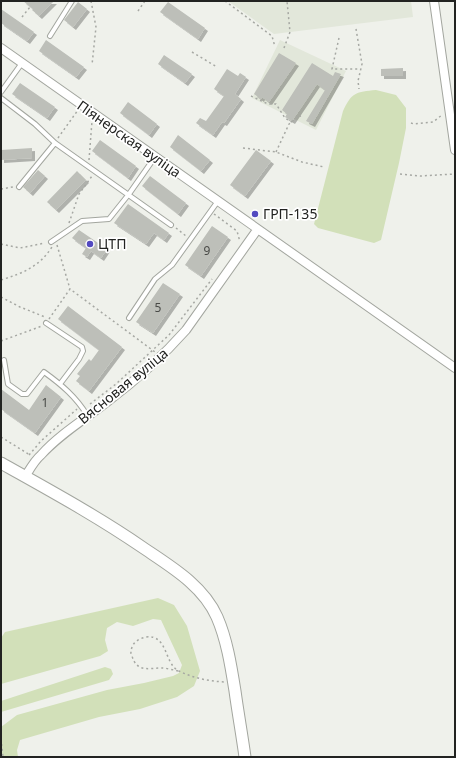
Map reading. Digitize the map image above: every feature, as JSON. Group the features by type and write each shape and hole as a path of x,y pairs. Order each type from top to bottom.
{"street":[{"path":"434,1 455,150"},
{"name":"Піянерская вуліца","path":"1,48 81,106 455,368"},
{"name":"Вясновая вуліца","path":"25,477 33,457 51,445 84,410 118,393 161,356 186,330 258,230"},
{"path":"1,464 124,535 175,570 196,588 210,604 220,626 227,648 246,757"}],"lane":[{"path":"50,36 72,1"},
{"path":"1,92 22,63"},
{"path":"1,98 35,124 55,143 89,165 171,225"},
{"path":"19,187 55,143"},
{"path":"53,241 82,221 109,219 155,157"},
{"path":"129,318 155,279 172,265 218,202"},
{"path":"48,321 82,347 83,351 79,359 60,384"},
{"path":"4,360 8,384 22,394 27,394 44,372 70,392 84,410"}],"path":[{"path":"91,1 96,27 92,65"},
{"path":"138,11 145,1"},
{"path":"225,1 272,36 275,48"},
{"path":"284,48 290,32 286,1"},
{"path":"22,17 30,7"},
{"path":"356,29 362,64 358,81 359,89"},
{"path":"339,38 332,70 360,70"},
{"path":"192,52 217,67"},
{"path":"251,96 268,104 276,104 285,118 292,122"},
{"path":"55,143 81,106"},
{"path":"411,123 433,122 450,109"},
{"path":"89,165 93,114"},
{"path":"276,152 289,124 296,116 301,116"},
{"path":"243,148 276,152 302,162 324,167"},
{"path":"66,232 79,194 96,171"},
{"path":"400,174 420,176 455,174"},
{"path":"1,189 19,187"},
{"path":"211,211 237,231 240,242"},
{"path":"171,225 190,239"},
{"path":"53,241 70,289 161,356"},
{"path":"1,244 20,248 53,241"},
{"path":"1,280 22,274 35,265 52,248 53,241"},
{"path":"1,437 33,457 41,441 84,410 116,384 169,335 216,273"},
{"path":"1,341 16,334 41,327 48,321 70,289"},
{"path":"1,296 48,321"},
{"path":"178,671 169,658 162,642 151,636 142,638 134,643 131,653 133,660 138,667 149,670 163,668 178,671 204,680 234,683"},
{"path":"1,739 4,757"}],"shaded area":[{"path":"228,1 411,1 413,17 274,34"},
{"path":"280,40 346,71 316,130 252,98"}],"green space":[{"path":"376,90 396,95 406,108 406,128 381,240 374,243 318,228 314,224 343,111 349,100 355,94 364,91"},
{"path":"158,598 174,605 187,626 200,671 194,686 177,697 140,709 99,717 20,740 17,750 18,757 1,757 1,727 17,715 107,690 173,676 179,673 182,665 161,620 153,619 133,626 117,622 107,628 105,640 108,651 100,656 1,684 1,638 5,632"},
{"path":"105,667 111,669 113,674 109,680 1,712 1,701"}],"building":[{"path":"23,1 54,1 39,16"},
{"path":"78,2 87,9 73,27 64,20"},
{"path":"168,2 205,28 198,39 160,12"},
{"path":"1,9 34,32 27,41 1,23"},
{"path":"46,40 84,67 76,77 39,51"},
{"path":"279,53 296,63 269,102 254,94"},
{"path":"164,55 192,74 185,83 158,64"},
{"path":"312,63 333,76 335,72 341,74 312,124 306,121 325,90 317,84 292,121 285,117 287,114 282,110"},
{"path":"403,68 403,76 381,76 381,69"},
{"path":"227,69 238,76 240,73 246,77 235,94 241,99 224,123 222,122 213,135 196,123 200,118 206,121 224,96 214,89"},
{"path":"20,83 55,107 47,118 12,94"},
{"path":"128,102 157,124 149,135 120,113"},
{"path":"178,135 210,160 201,171 170,147"},
{"path":"100,140 136,166 128,178 92,151"},
{"path":"32,148 32,158 1,160 1,150"},
{"path":"256,150 271,161 245,196 230,185"},
{"path":"38,170 45,176 30,193 23,187"},
{"path":"77,171 86,180 56,210 47,202"},
{"path":"150,176 186,203 178,214 142,186"},
{"path":"128,204 169,233 164,240 154,233 146,244 114,223"},
{"path":"212,226 228,237 201,276 185,265"},
{"name":"ЦТП","path":"79,230 107,249 101,258 91,251 87,257 82,254 86,248 72,238"},
{"path":"163,283 180,294 153,333 136,322"},
{"path":"68,306 122,347 89,391 76,381 80,376 77,374 89,359 91,361 99,350 58,319"},
{"path":"46,385 61,397 35,433 1,409 1,389 29,410"}],"place":[{"name":"ГРП-135","path":"255,214"},
{"name":"ЦТП","path":"90,244"}]}
